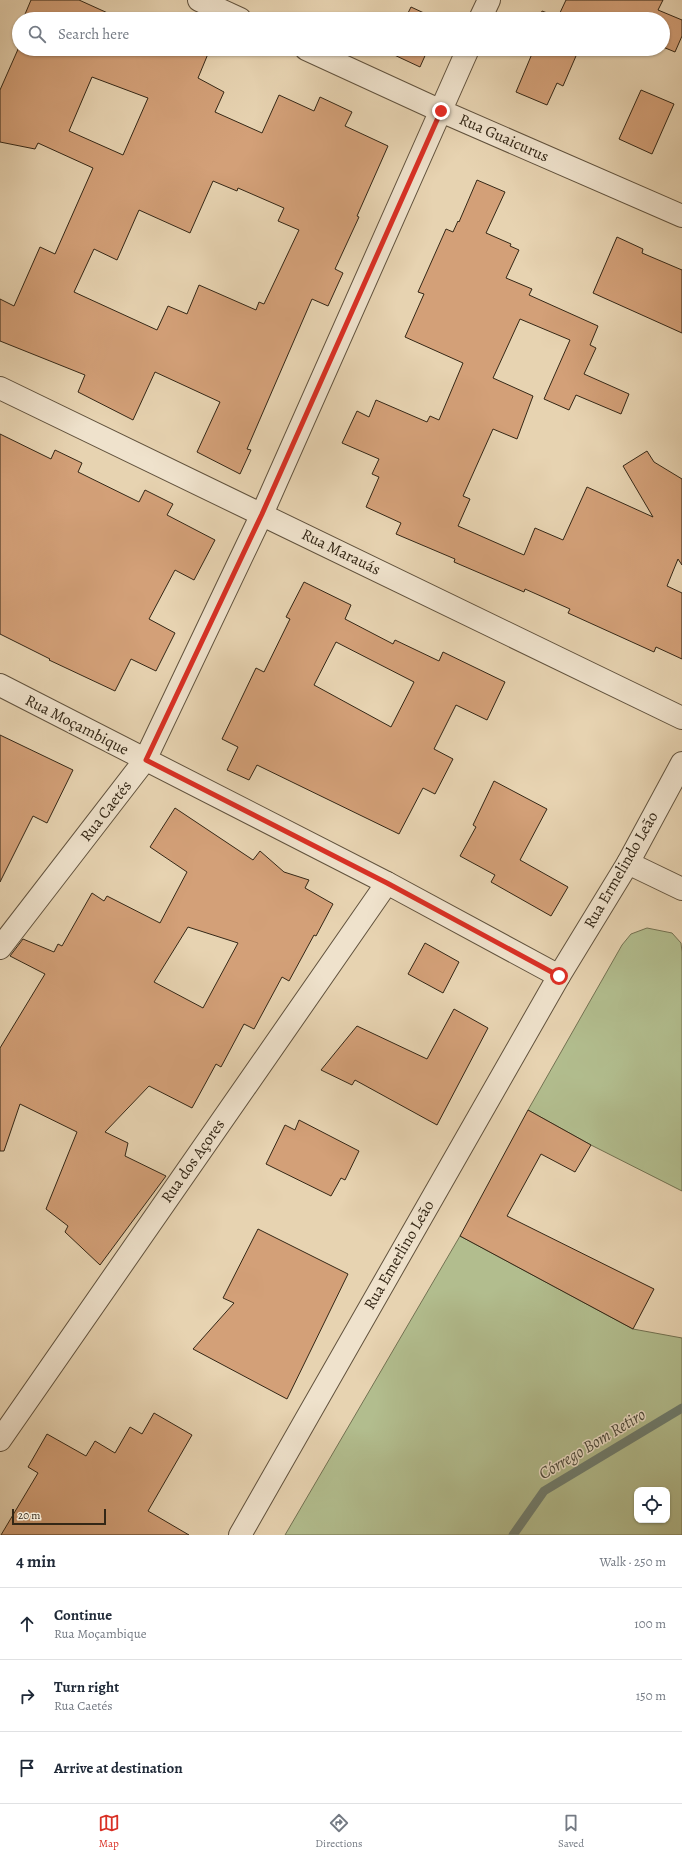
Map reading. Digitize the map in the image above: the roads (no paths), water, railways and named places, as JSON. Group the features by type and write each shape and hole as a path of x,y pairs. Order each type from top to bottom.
{"street":[{"path":"199,0 225,12"},
{"path":"483,12 488,0"},
{"name":"Rua Guaicurus","path":"321,56 441,111 682,216"},
{"name":"Rua Caetés","path":"0,948 146,760 262,514 465,56"},
{"name":"Rua Marauás","path":"0,388 682,718"},
{"name":"Rua Moçambique","path":"0,685 387,883 559,976"},
{"name":"Rua Ermelindo Leão","path":"559,976 628,863 682,763"},
{"path":"628,863 682,889"},
{"name":"Rua dos Açores","path":"0,1440 387,883"},
{"name":"Rua Emerlino Leão","path":"240,1535 559,976"}],"waterway":[{"name":"Córrego Bom Retiro","path":"513,1535 544,1491 682,1408"}]}
